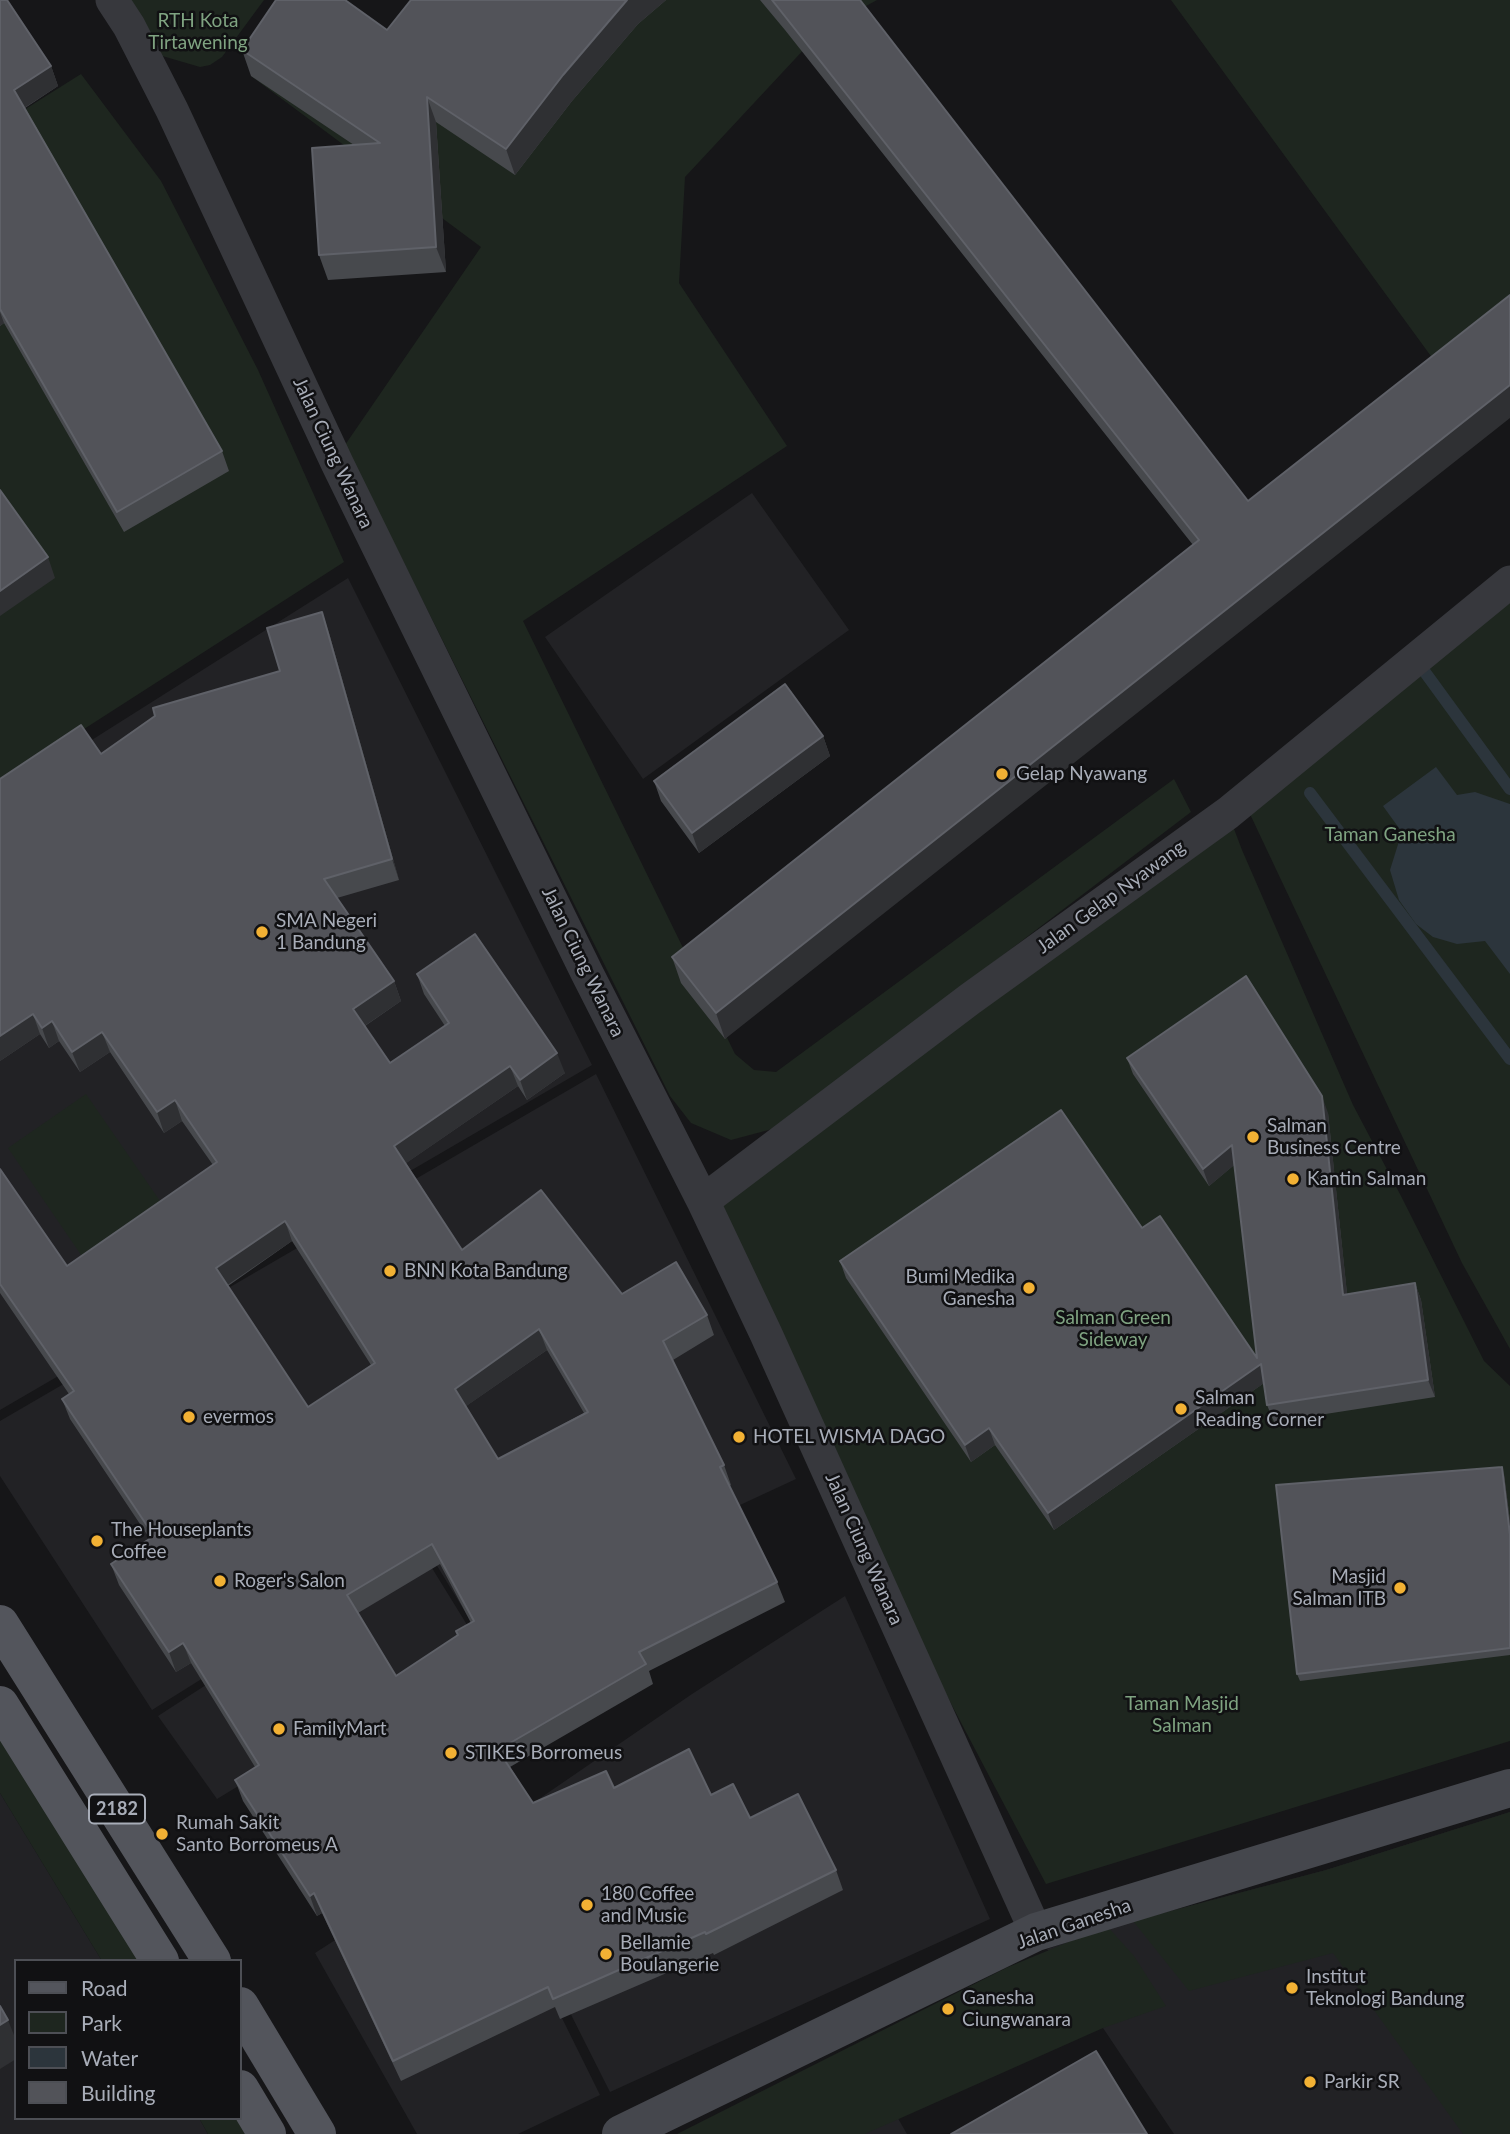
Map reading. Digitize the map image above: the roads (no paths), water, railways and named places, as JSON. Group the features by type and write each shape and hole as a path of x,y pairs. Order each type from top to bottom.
{"main road":[{"name":"2182","path":"0,1624 10,1665 211,1959"},
{"name":"2182","path":"0,1705 159,1959"},
{"path":"242,2009 317,2134"},
{"path":"242,2092 267,2134"}],"street":[{"name":"Jalan Ciung Wanara","path":"112,0 129,26 172,110 337,463 587,973 703,1201 766,1334 1036,1932"},
{"name":"Jalan Gelap Nyawang","path":"703,1201 970,999 1228,813 1510,582"},
{"name":"Jalan Ganesha","path":"621,2134 1036,1932 1510,1788"}],"water":[{"path":"1436,767 1457,795 1475,792 1510,804 1510,974 1485,941 1457,944 1433,937 1416,924 1399,900 1390,870 1400,838 1404,835 1383,806"}],"waterway":[{"path":"1419,664 1510,789"},
{"path":"1310,793 1510,1059"}],"place":[{"name":"Gelap Nyawang","path":"1002,774"},
{"name":"SMA Negeri 1 Bandung","path":"262,932"},
{"name":"Salman Business Centre","path":"1253,1137"},
{"name":"Kantin Salman","path":"1293,1179"},
{"name":"BNN Kota Bandung","path":"390,1271"},
{"name":"Bumi Medika Ganesha","path":"1029,1288"},
{"name":"Salman Reading Corner","path":"1181,1409"},
{"name":"evermos","path":"189,1417"},
{"name":"HOTEL WISMA DAGO","path":"739,1437"},
{"name":"The Houseplants Coffee","path":"97,1541"},
{"name":"Roger's Salon","path":"220,1581"},
{"name":"Masjid Salman ITB","path":"1400,1588"},
{"name":"FamilyMart","path":"279,1729"},
{"name":"STIKES Borromeus","path":"451,1753"},
{"name":"Rumah Sakit Santo Borromeus A","path":"162,1834"},
{"name":"180 Coffee and Music","path":"587,1905"},
{"name":"Bellamie Boulangerie","path":"606,1954"},
{"name":"Institut Teknologi Bandung","path":"1292,1988"},
{"name":"Ganesha Ciungwanara","path":"948,2009"},
{"name":"Parkir SR","path":"1310,2082"}],"park label":[{"name":"RTH Kota Tirtawening","path":"198,32"},
{"name":"Taman Ganesha","path":"1390,835"},
{"name":"Salman Green Sideway","path":"1113,1329"},
{"name":"Taman Masjid Salman","path":"1182,1715"}]}
